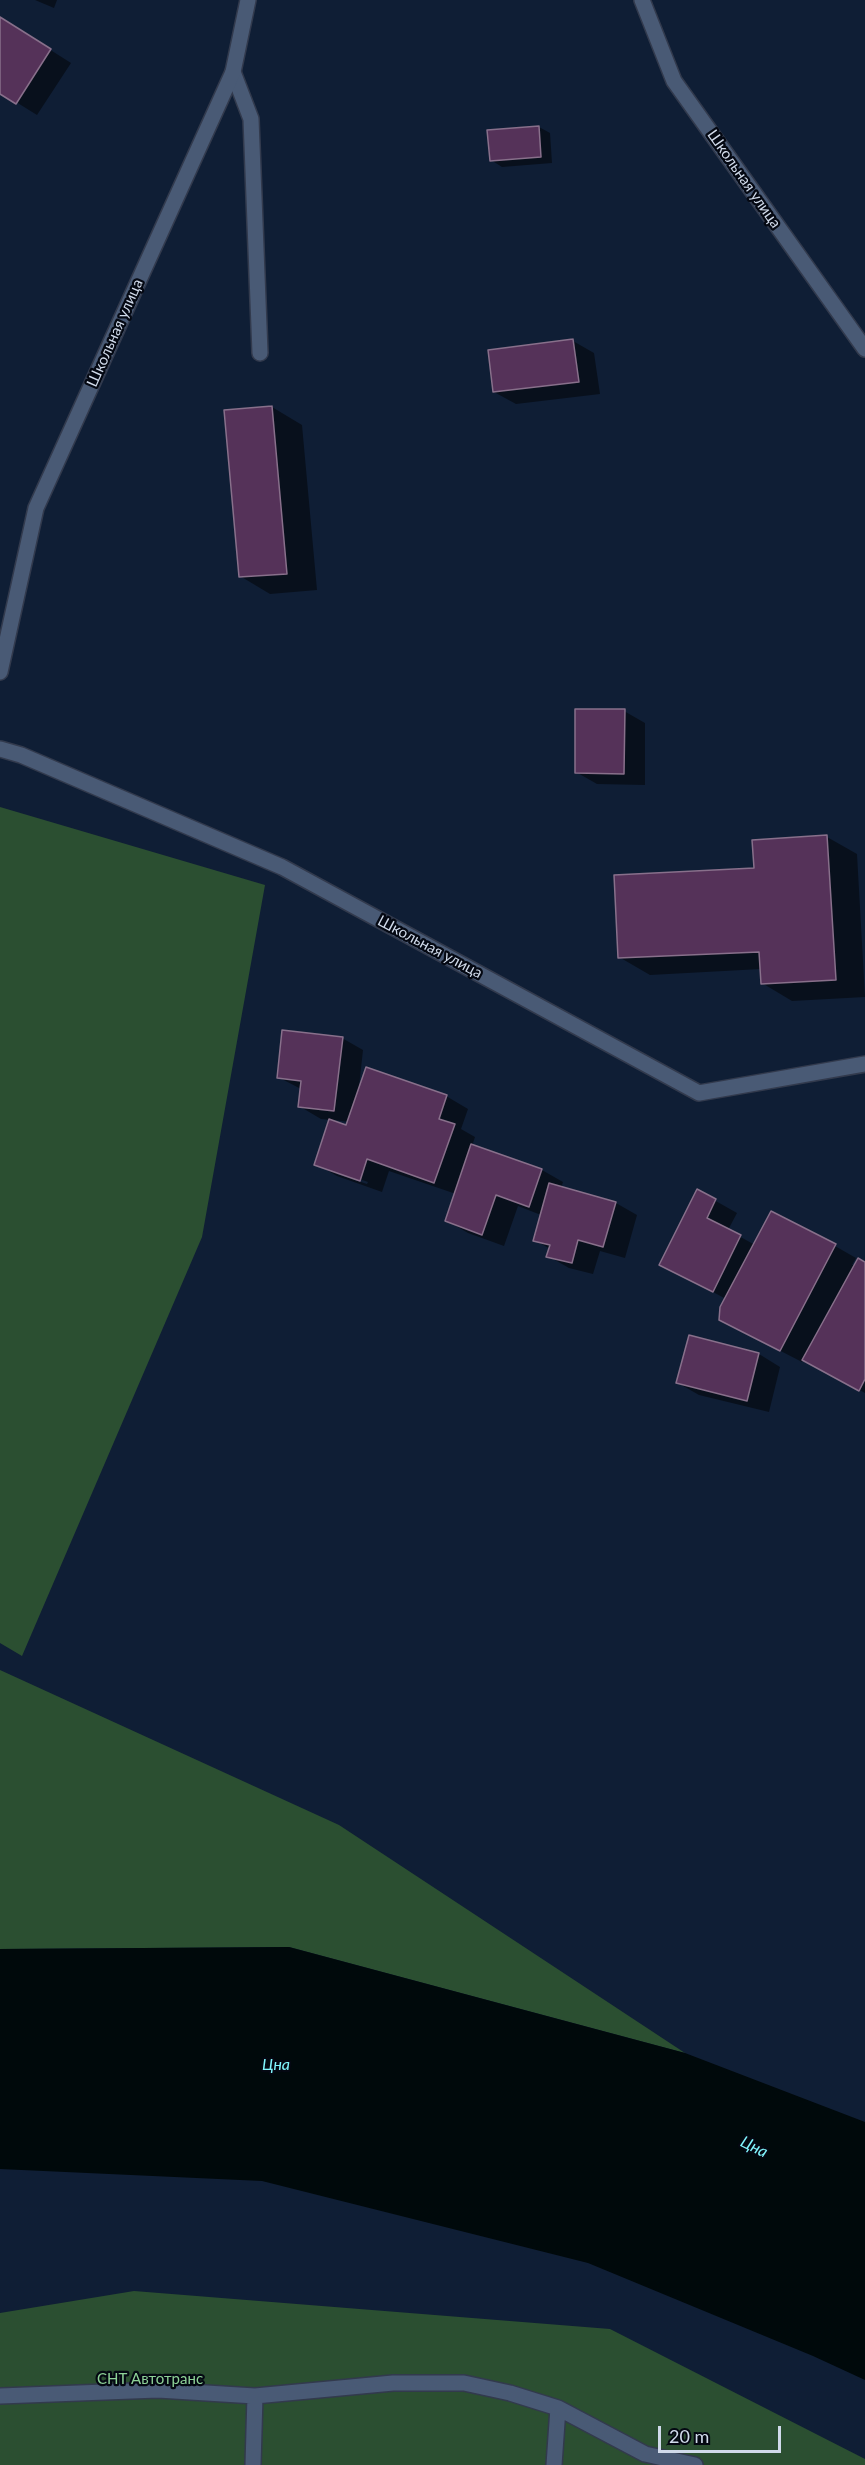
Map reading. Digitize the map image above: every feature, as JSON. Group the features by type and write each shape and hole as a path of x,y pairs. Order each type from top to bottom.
{"street":[{"name":"Школьная улица","path":"0,672 36,508 233,72 248,0"},
{"name":"Школьная улица","path":"642,0 674,81 865,349"},
{"path":"233,72 251,119 260,353"},
{"name":"Школьная улица","path":"0,749 21,755 282,867 699,1093 865,1064"},
{"path":"0,2396 158,2390 255,2396 393,2383 464,2384 510,2393 558,2408 645,2454 695,2465"},
{"path":"254,2465 255,2396"},
{"path":"554,2465 558,2408"}],"green space":[{"path":"0,807 265,885 202,1237 22,1656 0,1643"},
{"path":"0,1670 339,1825 685,2053 289,1947 0,1949"},
{"name":"СНТ Автотранс","path":"134,2291 610,2329 865,2459 865,2465 0,2465 0,2313"}],"water":[{"name":"Цна","path":"289,1947 685,2053 865,2122 865,2380 813,2356 588,2263 262,2181 0,2169 0,1949"}],"building":[{"path":"0,17 51,49 16,104 0,94"},
{"path":"539,126 541,157 490,161 487,130"},
{"path":"573,339 579,382 493,392 488,350"},
{"path":"272,406 287,574 239,577 224,410"},
{"path":"575,709 625,709 624,774 575,773"},
{"path":"827,835 836,980 761,984 759,952 618,958 614,875 754,868 752,840"},
{"path":"282,1030 343,1037 334,1111 298,1107 301,1081 277,1078"},
{"path":"366,1067 447,1095 439,1119 455,1124 434,1183 367,1159 360,1181 314,1165 329,1119 346,1125"},
{"path":"471,1144 542,1169 529,1207 496,1195 482,1235 445,1221"},
{"path":"549,1183 616,1202 603,1247 578,1240 572,1263 546,1257 550,1245 533,1241"},
{"path":"697,1189 716,1199 707,1218 741,1235 713,1292 659,1265"},
{"path":"771,1211 836,1244 780,1351 719,1320 720,1307"},
{"path":"858,1258 865,1262 865,1379 859,1391 802,1360"},
{"path":"689,1335 759,1353 747,1401 676,1383"}]}
